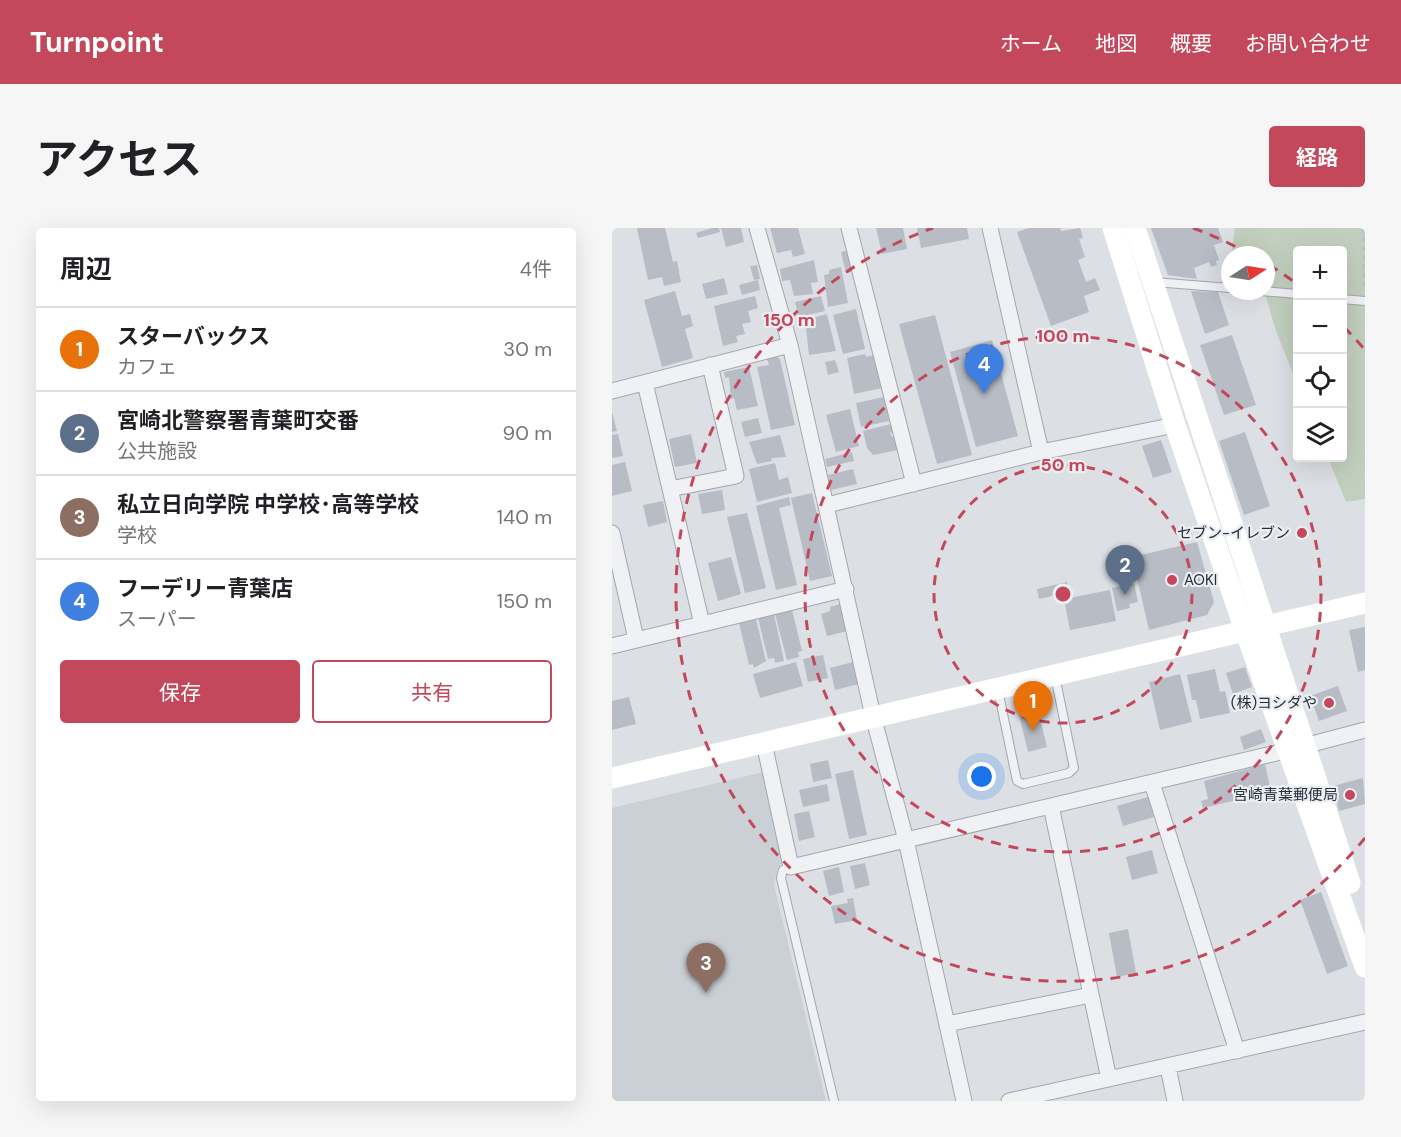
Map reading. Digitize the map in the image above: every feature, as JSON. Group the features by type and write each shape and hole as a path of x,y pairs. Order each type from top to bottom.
{"street":[{"path":"757,228 790,345 873,716 906,840 964,1101"},
{"path":"849,228 914,484"},
{"path":"990,228 1041,452"},
{"path":"1113,228 1175,425 1255,628 1297,748 1365,926"},
{"path":"1135,228 1255,628"},
{"path":"612,391 790,345"},
{"path":"670,489 736,476 710,364"},
{"path":"645,383 702,624"},
{"path":"827,505 1041,452 1175,425"},
{"path":"612,533 636,639"},
{"path":"612,646 846,589"},
{"path":"612,778 1365,603"},
{"path":"764,743 791,867 1152,783 1365,730"},
{"path":"1297,748 1365,967"},
{"path":"1152,783 1237,1051"},
{"path":"1051,806 1109,1079"},
{"path":"947,1024 1091,995"},
{"path":"1009,1101 1365,1022"},
{"path":"1168,1067 1174,1101"}],"lane":[{"path":"1152,282 1221,287"},
{"path":"1275,292 1293,294"},
{"path":"1347,299 1365,301"},
{"path":"998,687 1017,782 1023,784 1069,773 1074,768 1055,674"},
{"path":"791,867 783,870 781,879 834,1101"}],"path":[{"path":"1363,228 1365,301"}],"shaded area":[{"path":"764,772 784,862 778,867 774,885 826,1101 612,1101 612,808"}],"green space":[{"path":"1235,228 1365,228 1365,499 1346,502 1330,462 1347,462 1347,246 1293,246 1293,374 1267,300 1275,300 1275,246 1232,246"}],"building":[{"path":"637,228 665,228 673,262 677,261 681,282 664,286 662,277 648,280"},
{"path":"719,228 720,232 698,238 696,233"},
{"path":"721,228 741,228 744,242 726,247"},
{"path":"770,228 798,228 805,254 793,257 791,250 777,253"},
{"path":"876,228 903,228 907,249 882,254"},
{"path":"917,228 967,228 969,239 921,248"},
{"path":"1029,228 1060,228 1061,231 1080,228 1083,238 1079,239 1085,257 1078,260 1086,282 1095,278 1100,290 1084,296 1089,312 1051,326 1017,232"},
{"path":"1151,228 1218,228 1223,242 1214,245 1219,260 1216,261 1217,265 1211,267 1209,262 1194,268 1197,279 1168,275"},
{"path":"851,250 856,271 846,273 841,252"},
{"path":"814,260 818,282 811,283 813,294 794,296 790,280 782,281 780,269"},
{"path":"757,265 760,279 754,280 750,266"},
{"path":"841,267 848,303 828,307 824,275 829,274 829,270"},
{"path":"724,278 728,294 706,299 702,284"},
{"path":"758,280 760,290 742,295 739,285"},
{"path":"675,291 682,316 690,314 693,326 685,329 693,358 662,367 644,300"},
{"path":"1191,291 1218,292 1229,325 1205,334"},
{"path":"755,296 758,308 748,311 751,322 742,324 745,334 736,336 738,342 723,346 714,306"},
{"path":"821,296 825,311 799,317 795,302"},
{"path":"856,309 865,349 843,354 833,315"},
{"path":"827,314 836,351 809,355 805,320"},
{"path":"935,315 972,455 937,464 899,324"},
{"path":"1232,335 1256,405 1224,415 1200,345"},
{"path":"992,340 1018,436 976,447 950,352"},
{"path":"865,354 866,357 875,355 882,388 854,394 847,358"},
{"path":"777,357 780,359 795,425 771,430 757,367 769,365 767,359"},
{"path":"835,360 839,372 828,375 825,362"},
{"path":"749,367 758,406 737,410 734,398 731,399 729,377 725,378 724,372"},
{"path":"884,397 889,421 861,427 856,403"},
{"path":"850,409 859,446 836,452 826,415"},
{"path":"612,412 617,431 612,432"},
{"path":"758,418 762,433 745,437 741,422"},
{"path":"891,424 893,432 890,433 892,437 895,437 898,450 873,455 867,448 863,431"},
{"path":"1245,432 1270,506 1244,515 1219,441"},
{"path":"618,434 623,456 612,458 612,435"},
{"path":"691,434 697,463 675,467 669,439"},
{"path":"780,435 786,457 771,458 772,461 757,464 749,442"},
{"path":"1161,440 1172,472 1153,478 1142,446"},
{"path":"852,452 854,461 827,467 825,459"},
{"path":"625,462 632,491 612,496 612,465"},
{"path":"775,463 779,480 788,477 792,493 757,502 749,469"},
{"path":"853,469 857,484 831,490 828,475"},
{"path":"722,490 725,510 702,514 698,494"},
{"path":"812,493 832,576 810,581 791,498"},
{"path":"789,497 791,505 779,508 797,585 776,590 756,506"},
{"path":"663,501 667,522 648,527 643,505"},
{"path":"747,513 766,588 745,593 727,517"},
{"name":"AOKI","path":"1197,542 1214,602 1207,615 1149,630 1132,557"},
{"path":"731,557 741,594 718,601 708,563"},
{"path":"1067,582 1069,592 1039,599 1037,589"},
{"path":"1134,583 1138,602 1129,604 1130,608 1117,611 1112,588"},
{"path":"1110,590 1116,621 1070,630 1064,599"},
{"path":"840,604 847,631 827,636 821,614 830,611 830,607"},
{"path":"792,610 802,651 798,652 799,657 787,660 775,614"},
{"path":"774,614 784,661 775,663 774,658 768,659 758,618"},
{"path":"756,619 766,661 754,668 753,664 749,665 739,623"},
{"path":"1365,627 1365,670 1358,672 1349,630"},
{"path":"823,655 828,678 808,682 803,659"},
{"path":"796,662 803,686 760,698 753,674"},
{"path":"853,662 859,684 835,690 830,668"},
{"path":"1245,667 1252,687 1233,694 1226,673"},
{"path":"1215,669 1220,692 1225,691 1230,713 1200,719 1196,700 1192,700 1187,675"},
{"path":"1180,674 1192,722 1160,730 1149,682"},
{"name":"(株)ヨシダや","path":"1338,686 1347,711 1319,721 1310,696"},
{"path":"629,697 636,724 612,730 612,701"},
{"path":"1038,710 1047,747 1028,752 1019,715"},
{"path":"1261,729 1266,742 1244,750 1240,737"},
{"path":"828,760 832,778 813,782 810,764"},
{"path":"1265,764 1271,792 1203,808 1201,801 1208,799 1204,781"},
{"path":"853,770 867,835 849,839 835,774"},
{"name":"宮崎青葉郵便局","path":"1363,778 1365,804 1339,811 1333,786"},
{"path":"827,784 830,801 803,807 799,790"},
{"path":"1148,797 1154,817 1123,826 1117,806"},
{"path":"809,811 815,837 799,841 794,814"},
{"path":"1152,850 1158,873 1132,880 1126,857"},
{"path":"865,863 870,885 855,889 850,866"},
{"path":"839,867 844,892 829,896 823,871"},
{"path":"1321,892 1348,966 1327,974 1300,900"},
{"path":"853,898 857,920 835,924 831,906 848,903 847,899"},
{"path":"1128,929 1136,973 1117,977 1109,933"}],"place":[{"name":"フーデリー青葉店","path":"984,394"},
{"name":"セブン-イレブン","path":"1302,533"},
{"name":"AOKI","path":"1172,580"},
{"name":"宮崎北警察署青葉町交番","path":"1125,595"},
{"name":"(株)ヨシダや","path":"1329,703"},
{"name":"スターバックス","path":"1033,731"},
{"name":"宮崎青葉郵便局","path":"1350,795"},
{"name":"私立日向学院 中学校･高等学校","path":"706,993"}]}
